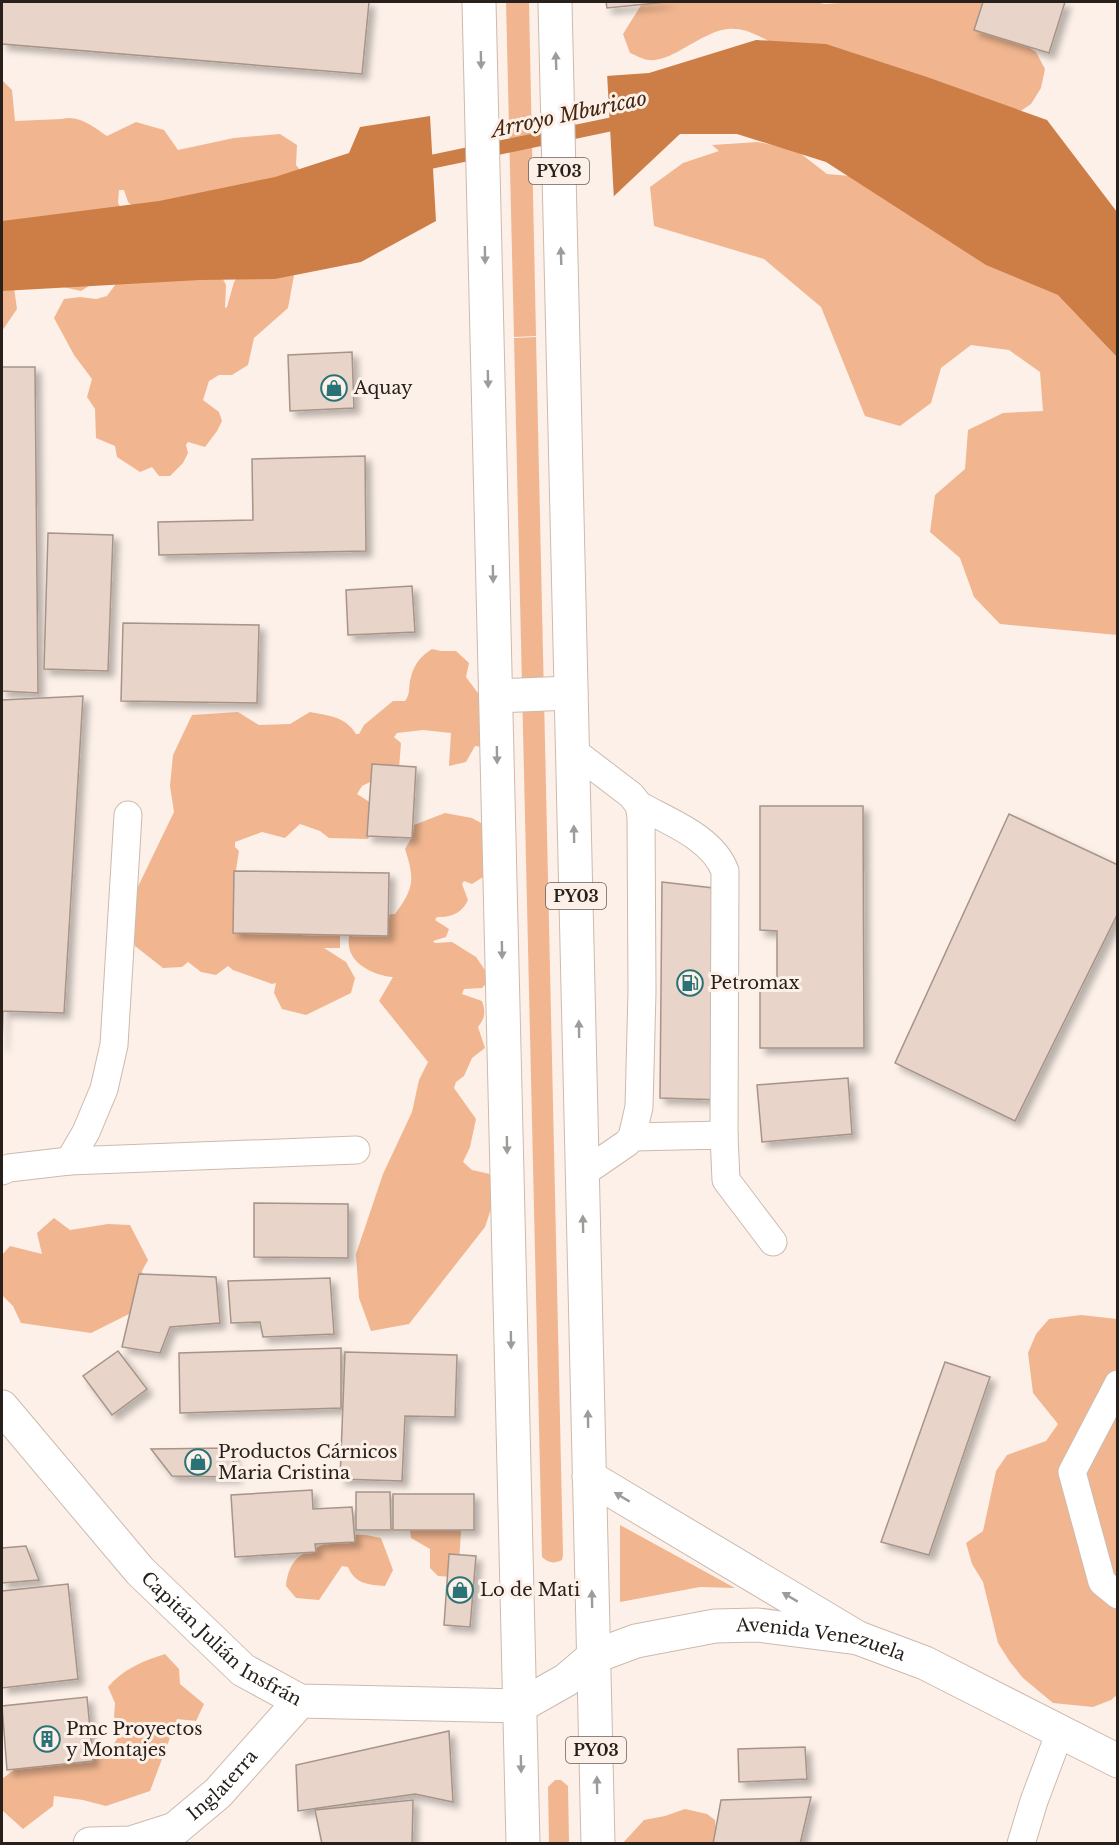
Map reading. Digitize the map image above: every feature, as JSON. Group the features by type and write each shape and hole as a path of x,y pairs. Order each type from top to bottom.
{"main road":[{"path":"479,2 523,1844"},
{"name":"PY03","path":"555,15 598,1844"},
{"path":"496,696 571,693"},
{"name":"Capitán Julián Insfrán","path":"2,1407 140,1571 243,1670 300,1701 520,1706"},
{"path":"589,1478 858,1638"},
{"name":"Avenida Venezuela","path":"520,1706 566,1680 593,1657 636,1641 715,1626 758,1624 858,1638 925,1663 1118,1761"},
{"name":"Inglaterra","path":"90,1844 130,1843 176,1829 218,1793 300,1701"}],"lane":[{"path":"572,750 617,783 639,805 681,828 715,853 725,871 724,1135 726,1180 773,1242"},
{"path":"582,1174 608,1158 632,1137 639,1107 642,992 641,817 639,805"},
{"path":"69,1161 86,1132 104,1089 114,1045 128,815"},
{"path":"632,1137 724,1135"},
{"path":"2,1171 69,1161 356,1150"},
{"path":"1118,1384 1072,1472 1102,1582 1118,1595"},
{"path":"1021,1844 1034,1801 1060,1732"}],"shaded area":[{"path":"506,2 529,2 536,336 514,337"},
{"path":"643,2 817,2 824,4 992,2 989,19 1036,52 1045,69 1041,88 1031,104 1015,115 775,45 747,31 736,29 716,32 668,56 648,60 630,53 623,34"},
{"path":"756,40 826,44 1047,120 1117,212 1117,357 1058,295 986,265 826,162 737,134 680,134 613,197 606,76 649,73"},
{"path":"2,80 12,90 15,121 74,118 86,122 107,136 136,122 164,130 178,150 234,138 280,134 297,145 296,165 304,175 141,214 128,202 124,190 119,190 118,203 126,217 97,281 81,291 63,287 2,259"},
{"path":"430,116 436,221 361,262 275,279 200,280 2,291 2,221 159,201 275,177 349,153 360,127"},
{"path":"758,142 796,150 827,174 908,181 1117,321 1117,635 1000,624 974,597 960,558 930,532 935,495 965,469 968,430 1003,413 1043,411 1040,372 1009,350 971,345 941,368 931,403 900,426 865,416 821,307 764,259 654,226 650,187 683,163 719,151 712,145"},
{"path":"297,259 288,308 254,338 248,365 232,375 219,375 209,381 203,400 219,412 222,421 205,447 188,442 186,445 188,453 183,463 170,476 159,476 152,467 140,472 117,457 115,446 96,438 95,409 87,397 92,379 74,355 54,318 64,299 80,297 96,299 107,296 118,281 217,268 226,285 225,308 234,282 251,261"},
{"path":"2,266 12,273 17,309 2,331"},
{"path":"536,337 563,1555 562,1560 554,1562 549,1562 542,1557 514,338"},
{"path":"432,649 456,651 469,663 466,677 489,708 491,748 475,746 466,762 449,766 451,733 423,730 397,733 394,737 401,743 399,768 362,786 357,794 379,808 377,822 368,839 329,838 320,831 300,824 285,838 262,832 235,842 235,847 239,851 236,870 242,881 340,926 340,948 324,948 346,962 355,978 351,993 306,1015 282,1009 274,993 276,983 272,984 233,970 228,966 216,975 201,972 188,962 182,967 163,968 135,946 130,924 132,899 174,812 170,786 173,755 192,715 238,712 259,725 290,724 310,712 342,720 356,734 359,734 364,725 393,701 405,701 416,664"},
{"path":"445,813 472,818 488,827 495,864 483,877 472,884 464,881 462,884 468,900 456,914 437,917 435,920 449,929 446,937 433,941 435,943 452,942 476,957 487,973 486,984 482,988 464,989 462,994 482,1001 484,1015 478,1027 485,1048 472,1058 464,1076 456,1082 454,1088 476,1119 470,1147 463,1162 472,1170 490,1174 493,1203 485,1227 409,1324 371,1331 359,1298 356,1254 383,1174 412,1112 419,1080 428,1062 379,1001 393,977 362,966 351,954 349,937 361,917 395,914 406,897 411,883 405,849 412,837 414,825"},
{"path":"54,1218 70,1230 108,1224 130,1225 148,1260 142,1271 145,1290 135,1309 91,1333 21,1323 13,1306 2,1295 2,1255 10,1246 42,1254 37,1233"},
{"path":"1081,1315 1117,1319 1117,1695 1093,1707 1053,1703 1023,1678 1010,1662 998,1643 983,1582 972,1564 966,1543 983,1531 996,1471 1007,1455 1046,1441 1058,1424 1033,1393 1028,1353 1036,1334 1049,1319"},
{"path":"462,1517 459,1562 452,1577 438,1576 430,1568 430,1549 411,1538 410,1530"},
{"path":"620,1525 735,1588 700,1587 620,1602"},
{"path":"337,1534 381,1538 393,1570 385,1586 363,1582 354,1577 348,1567 342,1566 319,1600 296,1598 286,1586 293,1563 306,1552 321,1546"},
{"path":"165,1654 179,1669 180,1684 204,1704 196,1721 177,1719 150,1791 106,1806 54,1796 53,1806 23,1829 3,1811 2,1779 24,1762 96,1753 107,1756 118,1737 133,1732 114,1717 115,1703 108,1687 134,1666"},
{"path":"555,1780 561,1780 568,1786 569,1843 549,1843 548,1787"},
{"path":"685,1809 707,1814 715,1820 717,1843 622,1844 644,1820"}],"pier":[{"path":"607,73 614,200 610,197 603,76"}],"building":[{"path":"2,2 369,2 362,74 2,44"},
{"path":"606,2 667,2 607,8"},
{"path":"983,2 1065,2 1049,53 974,30"},
{"path":"352,352 354,408 290,411 288,355"},
{"path":"2,367 35,367 38,693 2,691"},
{"path":"365,456 366,551 159,555 158,522 253,520 252,459"},
{"path":"48,533 113,535 108,671 44,669"},
{"path":"412,586 415,632 348,635 346,590"},
{"path":"123,623 259,625 257,703 121,701"},
{"path":"83,696 64,1013 3,1011 2,1046 2,700"},
{"path":"372,764 416,767 412,838 367,836"},
{"path":"760,806 863,806 864,1048 760,1048 760,989 777,989 777,931 760,930"},
{"path":"1009,814 1118,865 1118,913 1015,1121 895,1063"},
{"path":"234,871 389,873 388,936 233,933"},
{"path":"662,882 722,889 724,1100 660,1098"},
{"path":"848,1078 852,1134 762,1142 757,1085"},
{"path":"254,1203 348,1204 348,1258 254,1257"},
{"path":"139,1274 216,1277 220,1323 170,1327 160,1353 122,1347"},
{"path":"330,1278 334,1334 263,1337 260,1322 231,1323 228,1281"},
{"path":"341,1348 341,1408 180,1413 179,1353"},
{"path":"118,1351 147,1389 112,1415 83,1376"},
{"path":"345,1352 457,1355 455,1417 405,1416 402,1481 340,1479"},
{"path":"945,1362 990,1377 929,1555 881,1542"},
{"path":"231,1448 236,1477 172,1476 151,1449"},
{"path":"312,1490 313,1509 352,1507 355,1542 315,1544 316,1552 235,1557 231,1495"},
{"path":"356,1492 390,1492 391,1530 356,1530"},
{"path":"393,1494 474,1494 474,1530 393,1530"},
{"path":"26,1546 39,1580 2,1583 2,1548"},
{"path":"449,1554 476,1556 470,1627 444,1625"},
{"path":"68,1584 78,1679 2,1688 2,1591"},
{"name":"Pmc Proyectos y Montajes","path":"87,1697 93,1761 7,1770 2,1706"},
{"path":"449,1731 453,1802 415,1794 298,1811 296,1765"},
{"path":"805,1747 807,1779 739,1782 738,1749"},
{"path":"811,1797 800,1844 713,1844 721,1800"},
{"path":"413,1800 412,1844 322,1844 315,1810"}],"waterway":[{"name":"Arroyo Mburicao","path":"416,165 627,121"}],"place":[{"name":"Aquay","path":"334,388"},
{"name":"Petromax","path":"690,983"},
{"name":"Productos Cárnicos Maria Cristina","path":"198,1462"},
{"name":"Lo de Mati","path":"460,1590"},
{"name":"Pmc Proyectos y Montajes","path":"47,1739"}]}
